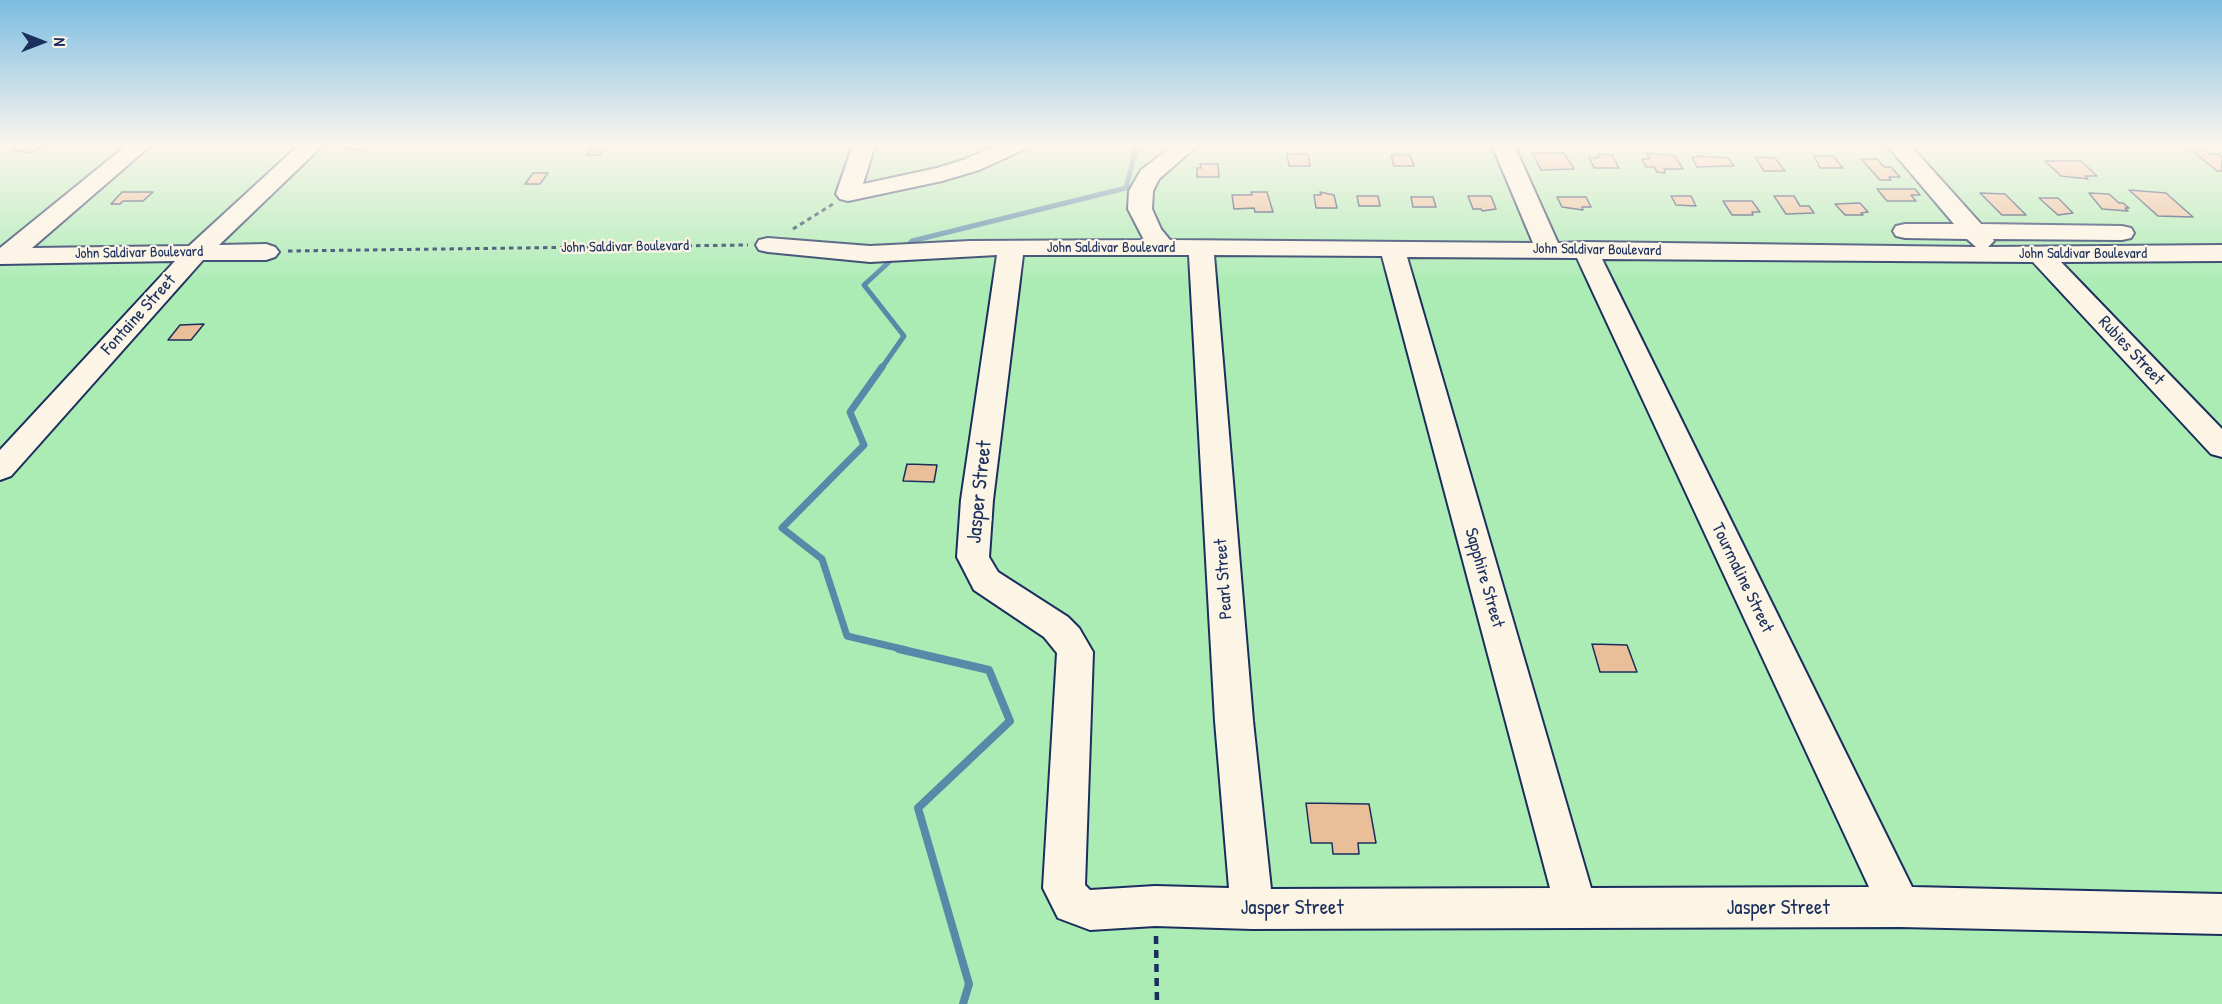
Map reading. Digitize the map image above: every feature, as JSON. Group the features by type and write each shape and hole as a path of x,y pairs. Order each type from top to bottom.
{"street":[{"path":"4,256 83,192"},
{"name":"Fontaine Street","path":"0,469 196,252 261,192"},
{"path":"848,194 858,192"},
{"path":"1141,192 1140,209 1157,239"},
{"path":"1523,192 1543,239"},
{"path":"1939,192 1994,254"},
{"name":"John Saldivar Boulevard","path":"768,245 870,254 1157,239 1543,239 1974,232 2222,233"},
{"name":"John Saldivar Boulevard","path":"1157,239 1201,248 1392,248 1543,239 1585,249 2040,255 2222,253"},
{"name":"Jasper Street","path":"1011,248 977,500 973,557 986,581 1056,627 1067,638 1075,652 1064,888 1073,904 1090,910 1155,906 1252,909 1900,907 2222,914"},
{"name":"Pearl Street","path":"1201,248 1234,721 1252,909"},
{"name":"Sapphire Street","path":"1392,248 1576,908"},
{"name":"Tourmaline Street","path":"1585,249 1900,907"},
{"name":"John Saldivar Boulevard","path":"4,256 266,252"},
{"name":"Rubies Street","path":"2040,255 2222,447"}],"path":[{"path":"768,245 848,194"},
{"name":"John Saldivar Boulevard","path":"266,252 768,245"},
{"path":"1155,906 1157,1004"}],"green space":[{"path":"0,192 2222,192 2222,1004 0,1004"}],"building":[{"path":"122,192 153,192 143,201 123,201 120,204 111,204"},
{"path":"1251,192 1267,192 1273,212 1255,212 1254,208 1234,209 1232,195 1252,195"},
{"path":"1320,192 1334,195 1337,208 1316,208 1314,195 1321,195"},
{"path":"1879,192 1917,192 1920,195 1911,195 1916,201 1887,201"},
{"path":"2131,192 2166,193 2193,217 2158,216"},
{"path":"1980,193 2005,194 2026,215 2002,215"},
{"path":"2089,193 2109,194 2129,208 2125,208 2128,211 2102,209"},
{"path":"1357,196 1378,196 1380,206 1359,206"},
{"path":"1468,196 1491,196 1496,209 1482,211 1473,209"},
{"path":"1671,196 1691,196 1696,206 1676,205"},
{"path":"1774,196 1794,196 1800,206 1809,206 1814,213 1786,214"},
{"path":"1411,197 1433,197 1436,207 1413,207"},
{"path":"1557,197 1586,197 1591,207 1582,207 1583,210 1562,207"},
{"path":"2039,198 2058,198 2073,213 2058,215"},
{"path":"1723,201 1752,201 1760,212 1752,212 1753,215 1732,215"},
{"path":"1860,203 1868,212 1861,213 1863,215 1845,215 1835,204"},
{"path":"204,324 191,340 168,340 180,325"},
{"path":"907,464 937,465 934,482 903,481"},
{"path":"1592,644 1627,645 1637,672 1600,672"},
{"path":"1306,803 1369,804 1376,843 1358,843 1359,854 1333,854 1332,843 1311,843"}],"waterway":[{"path":"881,369 904,336 864,285 912,241 1110,192"},
{"path":"882,367 850,412 864,445 782,528 822,559 847,636 906,650"},
{"path":"899,649 989,670 1010,721 918,808 969,984 963,1004"}]}
